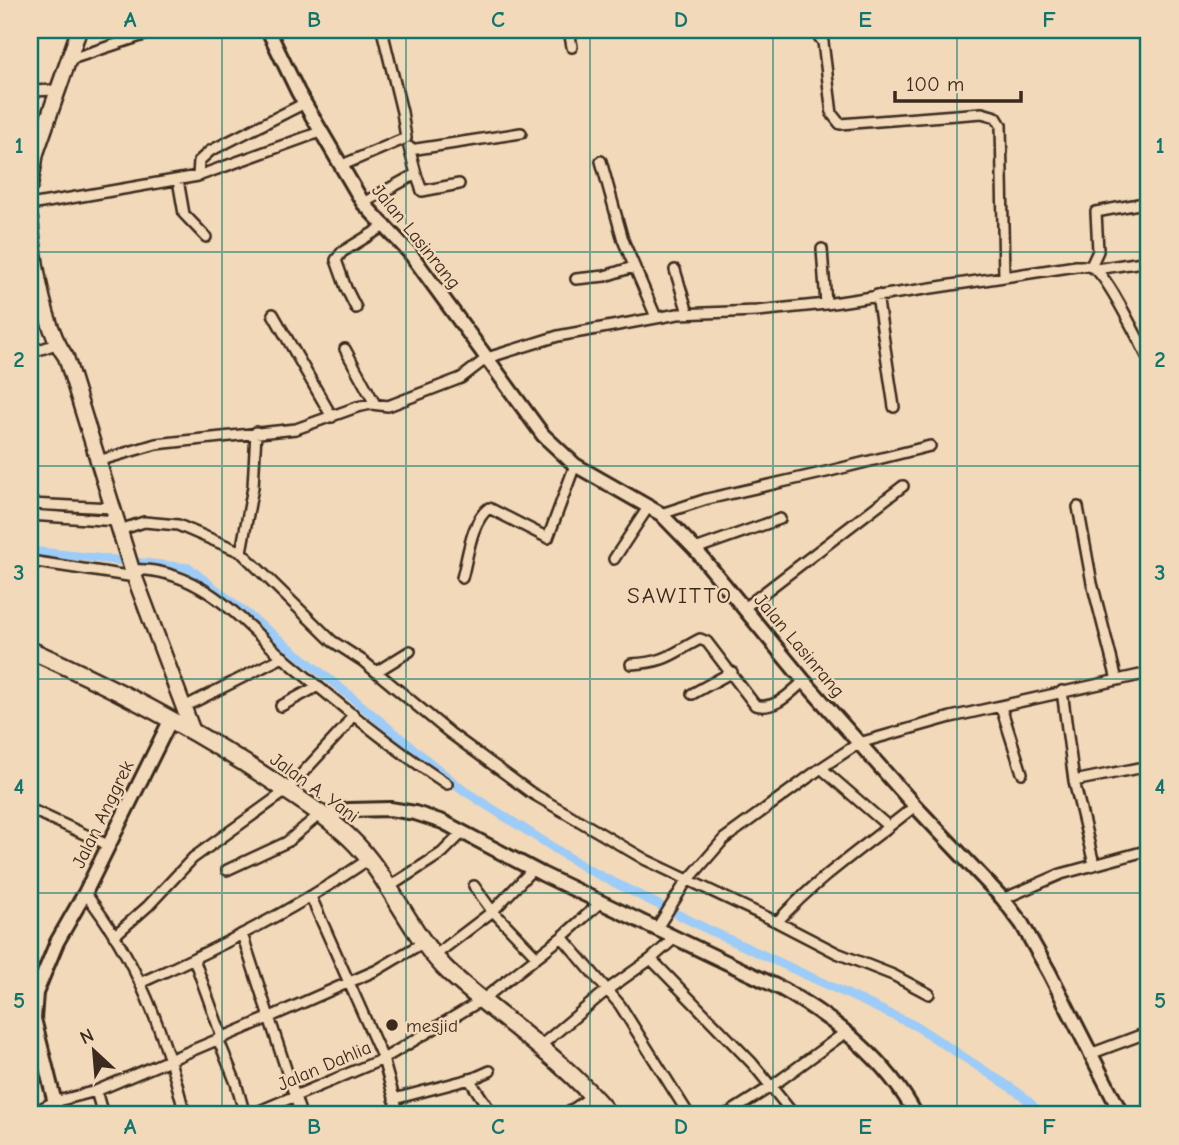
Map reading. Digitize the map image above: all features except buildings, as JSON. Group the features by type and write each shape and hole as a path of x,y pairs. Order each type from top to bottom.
{"highway":[{"name":"Jalan A. Yani","path":"30,650 171,719 322,815 349,837 369,859 424,942 450,973 573,1076 609,1115"}],"main road":[{"path":"30,186 34,161 79,30"},
{"path":"30,219 36,267 56,344 66,357 133,571 193,732"}],"street":[{"path":"68,60 159,30"},
{"name":"Jalan Lasinrang","path":"268,30 320,132 363,203 386,225 537,428 575,464 661,514 695,549 804,681 915,807 1003,899 1034,944 1122,1115"},
{"path":"382,30 406,138 422,191 459,184"},
{"path":"569,30 572,47"},
{"path":"802,30 816,33 824,42 832,114 840,124 970,114 991,114 996,117 1001,125 1004,276"},
{"path":"30,91 57,90"},
{"path":"198,176 199,161 209,151 305,103"},
{"path":"30,205 198,176 320,132"},
{"path":"410,150 521,133"},
{"path":"340,166 406,138"},
{"path":"601,161 622,240 656,317"},
{"path":"363,203 416,174"},
{"path":"178,180 184,214 206,237"},
{"path":"1094,268 1098,251 1096,212 1149,202"},
{"path":"356,308 336,260 342,252 386,225"},
{"path":"821,248 826,304"},
{"path":"97,461 156,444 302,428 357,407 375,404 388,407 461,378 487,358 558,336 656,317 826,304 1076,266 1094,268 1149,261"},
{"path":"576,279 605,276 633,267"},
{"path":"1094,268 1108,285 1149,359"},
{"path":"675,270 688,313"},
{"path":"877,295 894,407"},
{"path":"272,314 332,416"},
{"path":"30,353 56,344"},
{"path":"345,349 375,404"},
{"path":"241,552 253,487 256,432"},
{"path":"661,514 707,499 930,446"},
{"path":"463,578 476,527 483,513 489,508 548,538 575,464"},
{"path":"744,608 903,486"},
{"path":"30,504 118,524"},
{"path":"614,559 649,506"},
{"path":"1078,507 1092,583 1117,680"},
{"path":"30,515 118,524 144,522 178,525 241,552 332,641 530,792 686,883 777,922 837,953 893,975 929,994"},
{"path":"695,549 780,519"},
{"path":"30,561 133,571 143,569 166,574 199,587 354,715 447,784"},
{"path":"631,664 673,656 700,639 707,642 732,672 755,705 763,707 776,703 804,681"},
{"path":"376,672 410,651"},
{"path":"184,706 283,657"},
{"path":"692,695 732,672"},
{"path":"660,925 686,883 724,839 859,743 951,717 1149,673"},
{"path":"281,706 318,686"},
{"path":"1062,691 1074,781 1094,864"},
{"path":"1001,707 1021,772"},
{"path":"114,936 148,906 194,858 286,791 354,715"},
{"name":"Jalan Anggrek","path":"171,719 85,893 142,982 170,1061 185,1115"},
{"path":"1074,781 1146,767 1149,786"},
{"path":"821,768 889,827"},
{"path":"777,922 827,873 915,807"},
{"path":"30,809 108,845"},
{"path":"227,870 287,842 322,815 359,809 390,809 425,815 601,902 660,925 677,937 782,989 817,1010 846,1032 892,1080 916,1115"},
{"path":"389,887 442,853 463,832"},
{"path":"1003,899 1061,874 1149,850"},
{"path":"142,982 194,959 311,897 369,859"},
{"path":"434,956 493,911 533,869"},
{"path":"474,886 493,911 536,956"},
{"path":"56,1109 32,1020 40,980 57,942 85,893"},
{"path":"311,897 383,1059 399,1115"},
{"name":"Jalan Dahlia","path":"247,1115 383,1059 482,1000 562,937 601,902"},
{"path":"242,934 301,1115"},
{"path":"562,937 640,1033 689,1115"},
{"path":"539,1047 607,990 677,937"},
{"path":"30,1114 56,1109 349,983 424,942"},
{"path":"652,958 772,1086 794,1115"},
{"path":"194,959 247,1115"},
{"path":"726,1115 772,1086 846,1032"},
{"path":"1090,1054 1149,1032"},
{"path":"394,1098 490,1071"},
{"path":"469,1079 493,1115"},
{"path":"96,1091 103,1115"},
{"path":"565,1115 592,1096"}],"waterway":[{"path":"30,551 189,568 463,790 587,869 707,929 916,1026 1022,1095 1042,1115"}],"place":[{"name":"mesjid","path":"392,1025"}],"district":[{"name":"SAWITTO","path":"680,595"}]}
